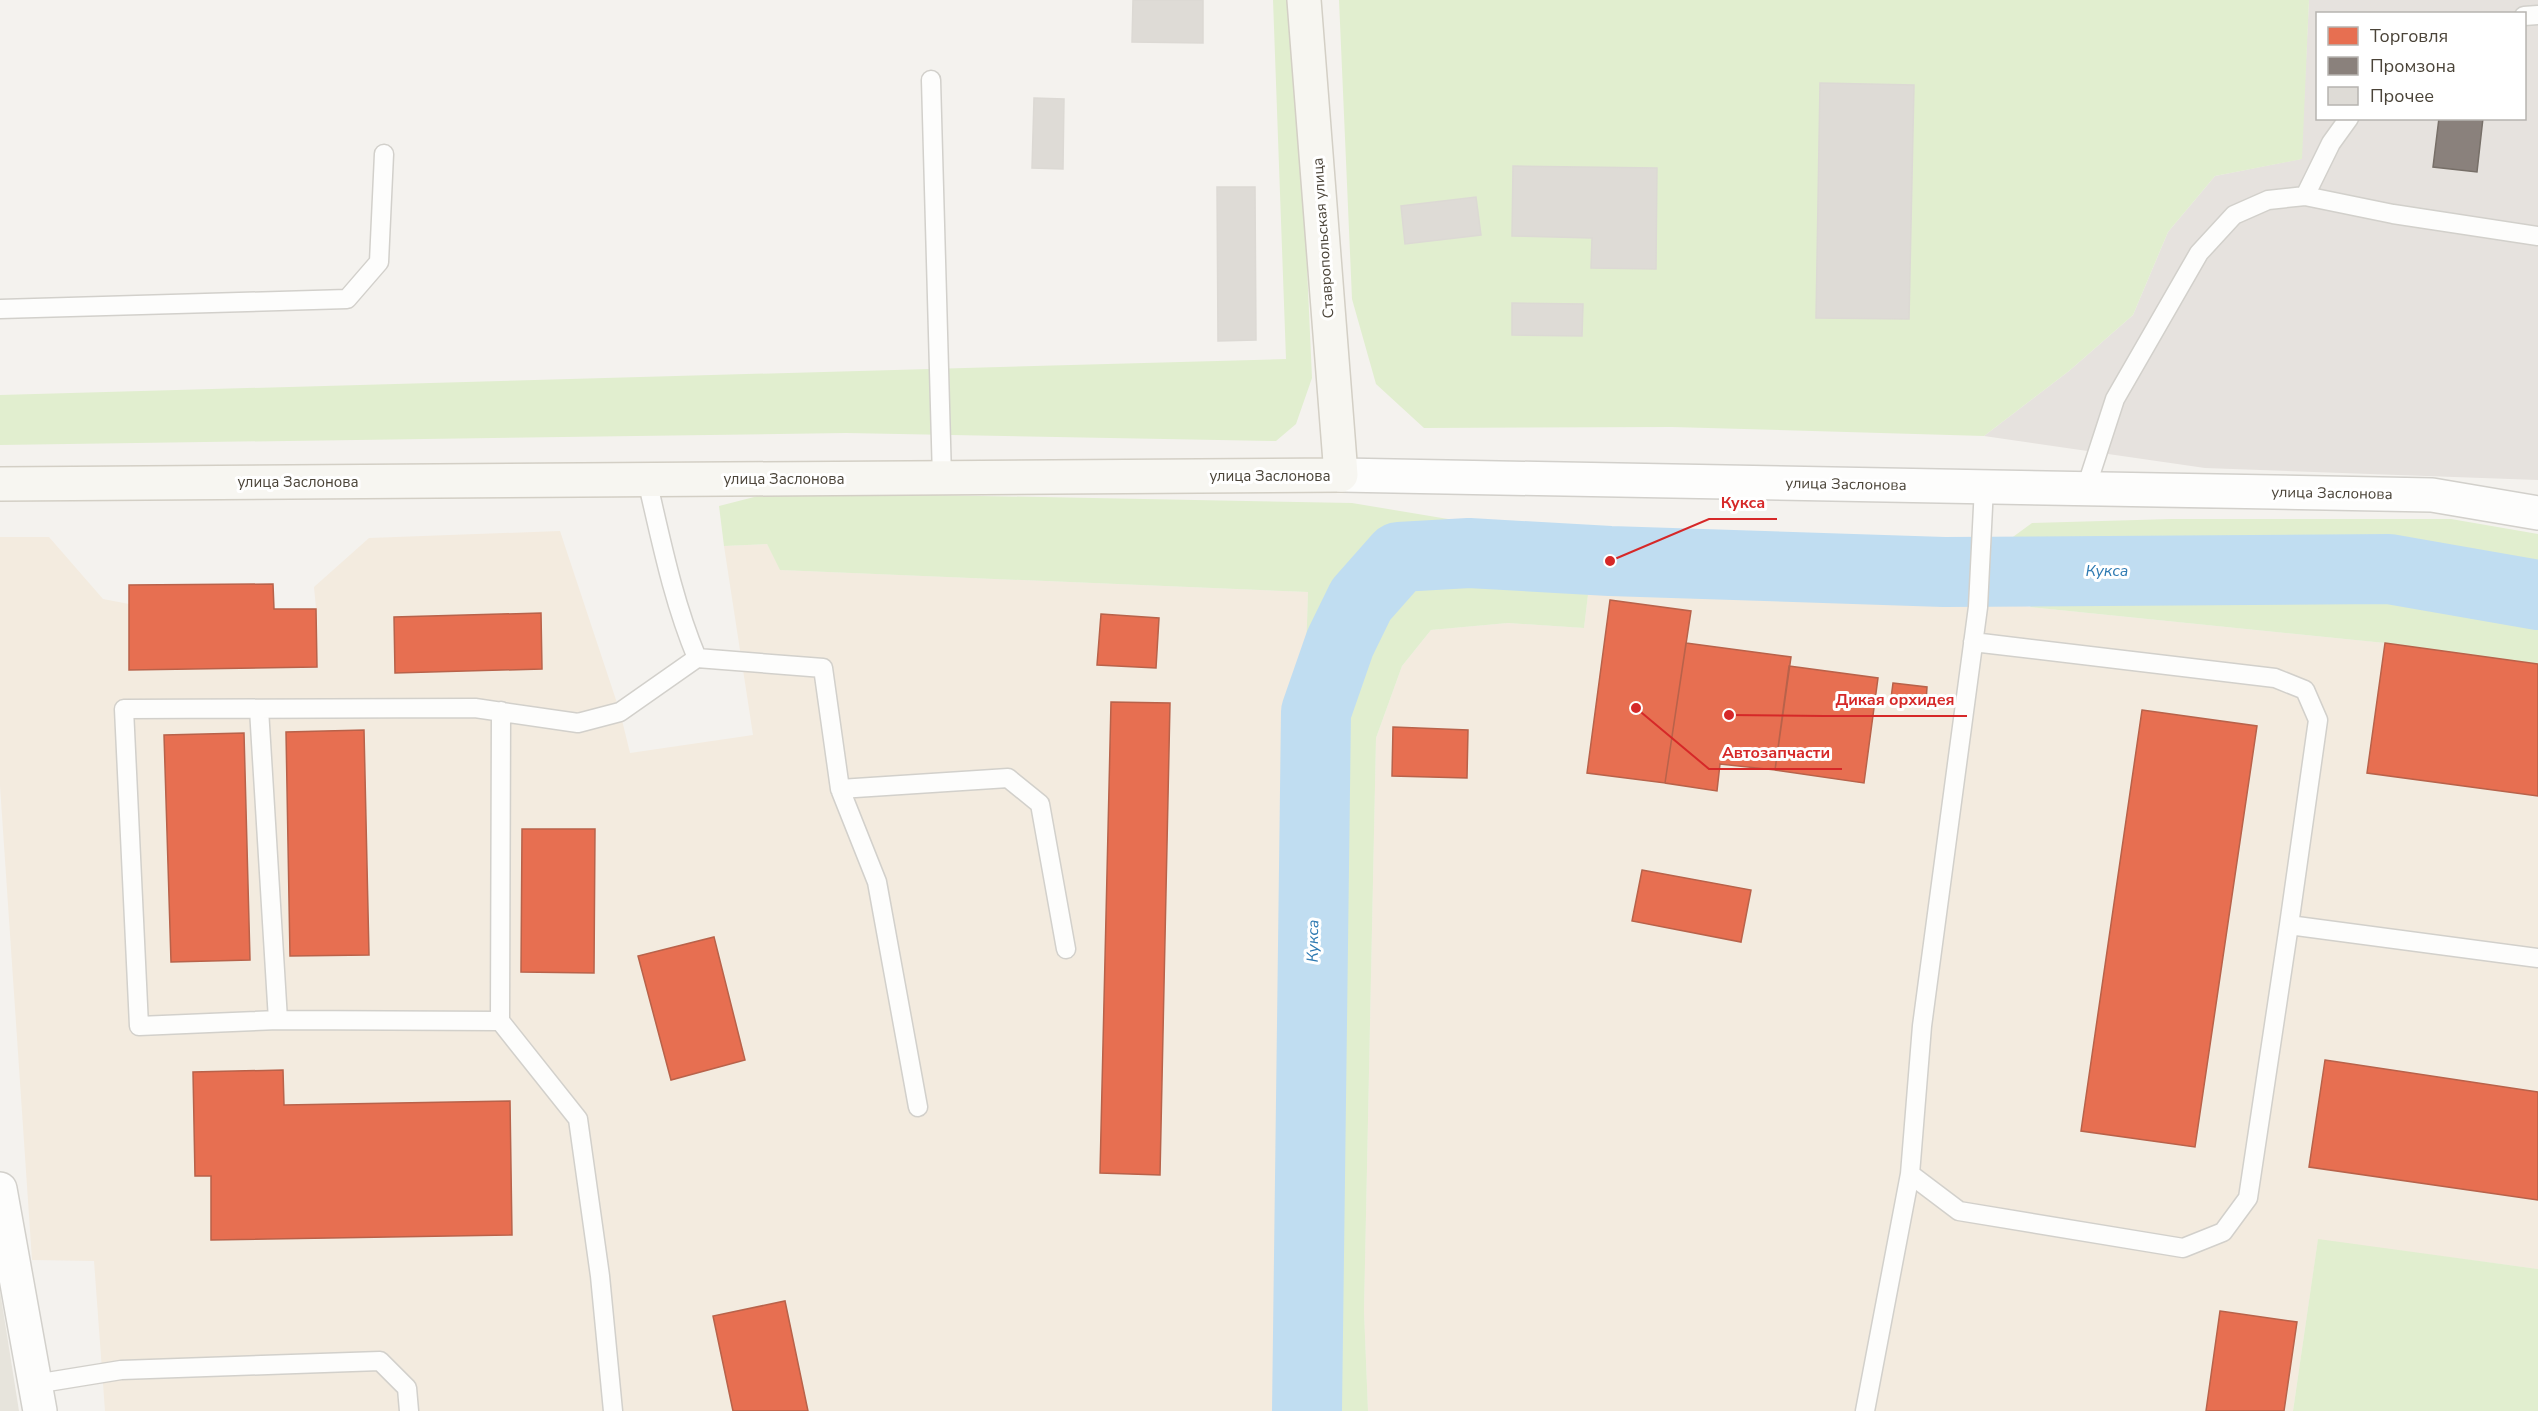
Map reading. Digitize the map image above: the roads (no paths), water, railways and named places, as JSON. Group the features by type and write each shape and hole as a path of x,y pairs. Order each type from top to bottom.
{"street":[{"name":"Ставропольская улица","path":"1304,0 1341,476"},
{"name":"улица Заслонова","path":"0,484 1341,476 2432,495 2538,513"},
{"path":"0,1189 37,1397"}],"lane":[{"path":"931,80 942,478"},
{"path":"2305,196 2331,143 2348,120"},
{"path":"0,309 347,299 379,262 384,154"},
{"path":"2086,488 2115,399 2199,253 2234,214 2268,200 2305,196 2393,214 2538,236"},
{"path":"647,480 686,632 697,658"},
{"path":"1865,1411 1910,1174 1922,1026 1978,607 1984,487"},
{"path":"1910,1174 1959,1211 2183,1248 2223,1232 2248,1198 2318,720 2305,690 2275,678 1973,642"},
{"path":"500,1021 278,1020 139,1026 124,709 475,708 578,723 620,712 697,658 824,669 840,789 877,882 918,1107"},
{"path":"259,709 278,1020"},
{"path":"501,711 500,1021 578,1119 600,1276 613,1411"},
{"path":"840,789 1008,778 1040,804 1066,949"},
{"path":"2289,925 2538,958"},
{"path":"37,1397 121,1370 380,1360 407,1388 409,1411"}],"waterway":[{"name":"Кукса","path":"1307,1411 1316,712 1340,643 1361,600 1399,557 1469,553 1610,561 1944,572 2389,569 2538,595"}],"place":[{"name":"Кукса","path":"1610,561"},
{"name":"Автозапчасти","path":"1636,708"},
{"name":"Дикая орхидея","path":"1729,715"}]}
